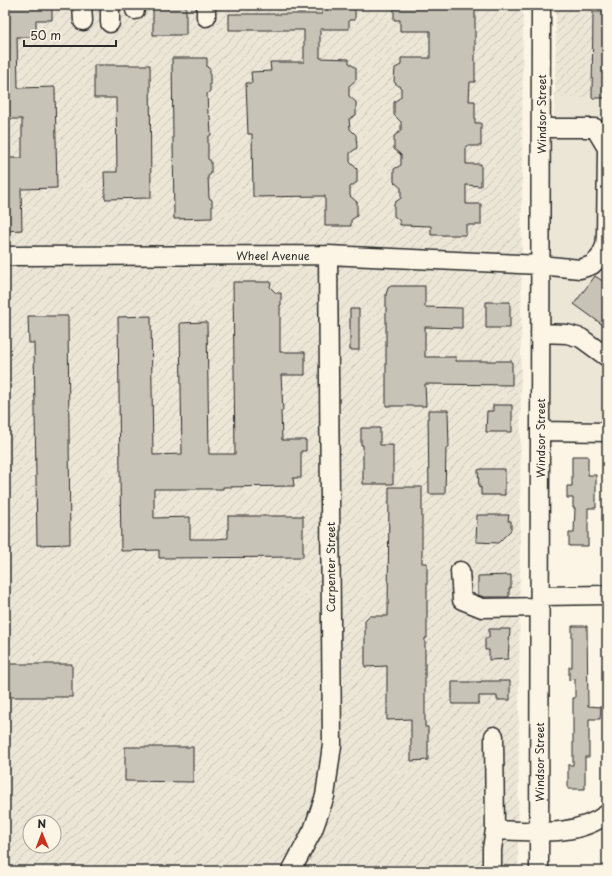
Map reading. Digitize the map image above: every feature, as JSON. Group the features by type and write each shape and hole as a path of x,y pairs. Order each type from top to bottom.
{"street":[{"name":"Windsor Street","path":"539,871 541,5"},
{"path":"541,128 601,124"},
{"name":"Wheel Avenue","path":"5,256 328,255 580,269 592,265 600,257 606,236 607,148 601,124"},
{"name":"Carpenter Street","path":"291,871 313,830 325,796 332,745 328,255"},
{"path":"540,334 567,334 581,338 607,357"},
{"path":"540,431 607,432"},
{"path":"460,571 462,600 482,608 607,595"},
{"path":"492,871 492,849 495,830 494,736"},
{"path":"495,830 539,832 573,830 589,824 607,814"}],"shaded area":[{"path":"5,5 523,5 518,871 5,871"},
{"path":"556,5 607,5 607,98 555,98"},
{"path":"555,98 607,98 607,442 543,443 544,267"}],"building":[{"path":"5,5 52,5 52,20 36,20 36,37 17,37 18,88 55,87 57,188 21,189 22,230 5,231 5,158 22,158 22,119 5,119"},
{"path":"153,5 186,5 186,35 153,35"},
{"path":"322,5 355,5 355,20 349,20 349,29 320,29 320,58 349,59 349,63 356,68 356,80 349,86 349,96 356,102 356,115 349,119 350,129 356,135 357,148 350,153 350,162 357,169 357,182 350,187 350,196 357,202 357,216 351,220 351,226 325,226 325,196 253,197 252,134 248,134 246,83 252,83 251,72 271,71 270,62 304,62 304,30 229,30 229,14 322,14"},
{"path":"394,5 475,5 475,82 470,82 469,101 475,101 475,123 481,123 481,146 466,146 466,164 481,164 481,186 466,185 466,204 481,204 481,225 466,225 466,235 431,235 431,226 400,225 400,221 394,216 394,203 401,198 401,188 394,182 394,169 401,165 401,155 394,149 394,136 401,131 401,122 394,115 394,102 401,97 401,88 394,82 395,68 401,65 401,58 430,58 430,31 400,31 400,20 394,20"},
{"path":"593,12 607,12 607,98 592,98"},
{"path":"172,58 207,58 207,67 210,69 210,91 207,94 211,135 208,137 208,159 211,161 211,174 208,176 209,198 212,200 212,218 174,219"},
{"path":"94,65 150,65 151,198 105,199 104,172 117,172 116,98 94,98"},
{"path":"595,276 607,284 607,328 574,304"},
{"path":"233,282 271,282 270,287 276,293 281,293 280,352 305,352 305,375 281,375 283,411 281,411 282,440 306,440 306,451 301,451 301,478 293,478 294,486 223,487 223,489 154,489 154,518 190,517 190,539 215,539 228,538 228,516 303,516 303,557 159,558 159,550 121,551 118,317 151,316 153,455 182,454 180,323 207,322 209,454 235,454"},
{"path":"391,286 425,286 425,307 462,308 462,328 425,327 425,357 456,357 456,361 512,361 512,385 425,384 426,406 386,406 386,294 388,288"},
{"path":"486,302 510,302 510,328 486,328"},
{"path":"350,309 359,309 359,350 350,350"},
{"path":"28,316 68,316 70,544 37,545 34,343 29,343"},
{"path":"493,405 512,405 512,432 486,432 487,411 493,411"},
{"path":"428,410 448,410 449,448 446,448 445,494 429,494"},
{"path":"361,428 380,428 380,445 393,445 393,484 363,484 363,445 361,445"},
{"path":"572,456 588,456 588,475 596,475 596,508 588,508 588,546 569,546 569,533 574,533 575,508 573,508 573,498 567,498 567,486 572,486"},
{"path":"505,469 505,495 481,495 478,470"},
{"path":"389,487 422,487 422,563 427,563 425,727 428,727 428,760 411,761 411,719 387,720 387,666 365,667 365,620 369,616 388,616"},
{"path":"477,515 509,515 508,521 511,521 511,530 498,543 476,542"},
{"path":"511,575 509,597 484,597 478,595 478,576"},
{"path":"572,626 587,626 588,706 601,707 600,719 589,719 589,757 585,757 585,789 568,789 568,765 573,765 573,698 575,698 575,679 569,680 569,667 572,667"},
{"path":"489,629 510,629 508,659 489,660 489,650 485,650 485,638 489,638"},
{"path":"5,664 72,664 72,697 5,697"},
{"path":"510,681 510,700 497,700 497,696 479,696 479,704 452,704 452,682"},
{"path":"125,747 193,747 193,782 125,781"}]}
